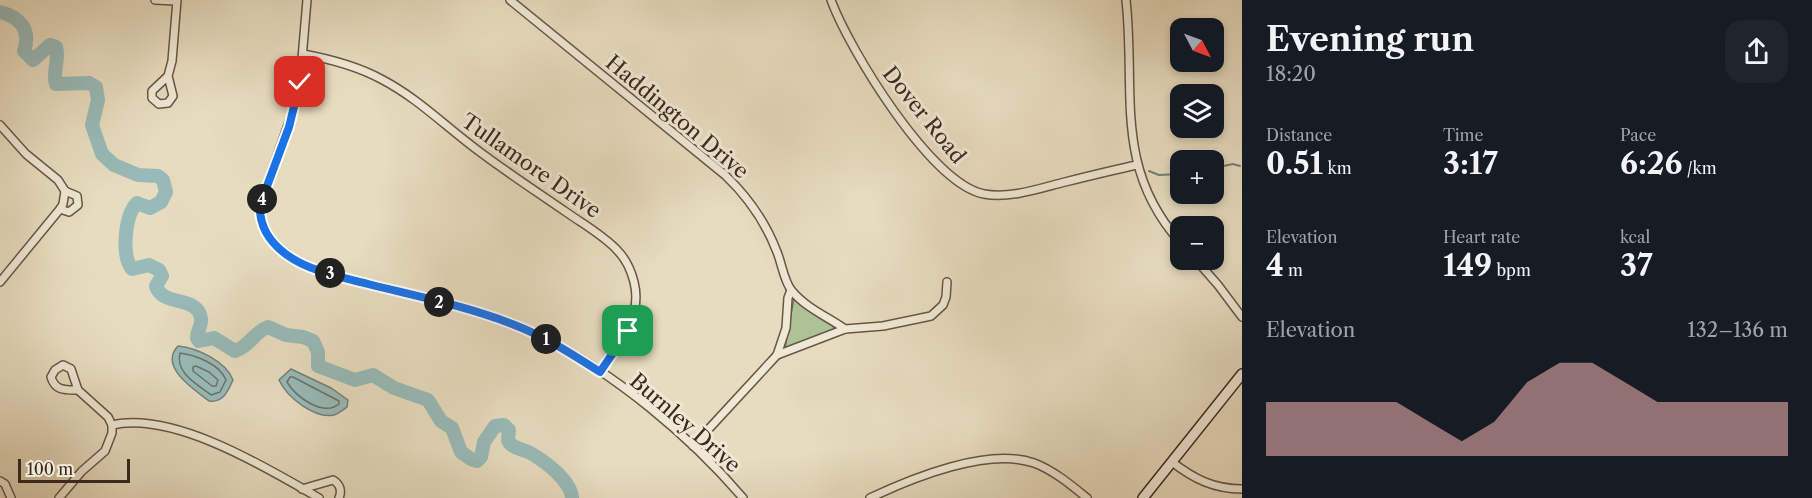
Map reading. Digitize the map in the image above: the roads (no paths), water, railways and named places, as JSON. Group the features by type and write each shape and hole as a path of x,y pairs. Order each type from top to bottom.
{"street":[{"path":"155,0 177,1 172,61 168,76"},
{"name":"Burnley Drive","path":"307,0 300,82 289,127 260,205 262,226 274,244 286,255 319,270 512,324 572,353 659,417 693,446 743,498"},
{"name":"Haddington Drive","path":"510,0 700,154 739,189 770,236 791,290 810,306 845,329"},
{"name":"Dover Road","path":"831,0 850,44 890,104 929,153 963,186 988,194 1014,193 1137,165"},
{"path":"1126,0 1132,136 1137,165 1156,209 1170,228"},
{"name":"Tullamore Drive","path":"303,54 344,64 389,83 409,96 479,152 618,250 630,269 634,282 635,312 628,331 600,372"},
{"path":"0,125 26,154 58,180 65,191 77,196 78,205 69,212 60,209"},
{"path":"0,282 60,209 65,191"},
{"path":"1205,270 1242,317"},
{"path":"777,355 845,329 883,326 931,316 943,305 947,282"},
{"path":"693,446 777,355 786,327 791,290"},
{"path":"1143,498 1242,374"},
{"path":"59,498 82,471 105,451 110,439 112,424 103,411 78,390"},
{"path":"112,424 139,423 172,429 211,441 233,450 319,498"},
{"path":"870,498 922,477 960,466 1012,458 1032,462 1047,469 1087,498"},
{"path":"1172,462 1186,473 1208,484 1229,489 1242,489"},
{"path":"303,489 333,480 340,487 339,498"},
{"path":"0,481 5,484 11,498"}],"water":[{"path":"178,346 194,349 218,361 229,373 233,380 221,398 209,401 175,370 172,362 173,354"},
{"path":"291,369 331,388 348,400 347,407 336,414 326,415 318,414 302,405 288,393 279,380"}],"waterway":[{"path":"0,12 19,21 25,31 24,51 33,60 50,45 56,47 56,84 89,83 96,87 98,100 92,125 102,154 114,165 138,175 158,176 163,180 166,192 161,202 150,208 137,203 133,209 127,225 126,254 132,269 149,265 159,270 162,276 156,286 165,297 194,307 199,312 201,321 197,335 199,341 214,338 235,351 268,327 286,335 313,341 318,352 318,366 355,380 373,375 394,388 428,400 441,421 452,428 461,452 471,459 477,461 481,457 484,442 495,426 504,425 509,430 510,443 551,467 563,479 572,498"},
{"path":"1224,166 1233,164 1240,166"},
{"path":"1149,171 1159,175 1170,174"}]}
